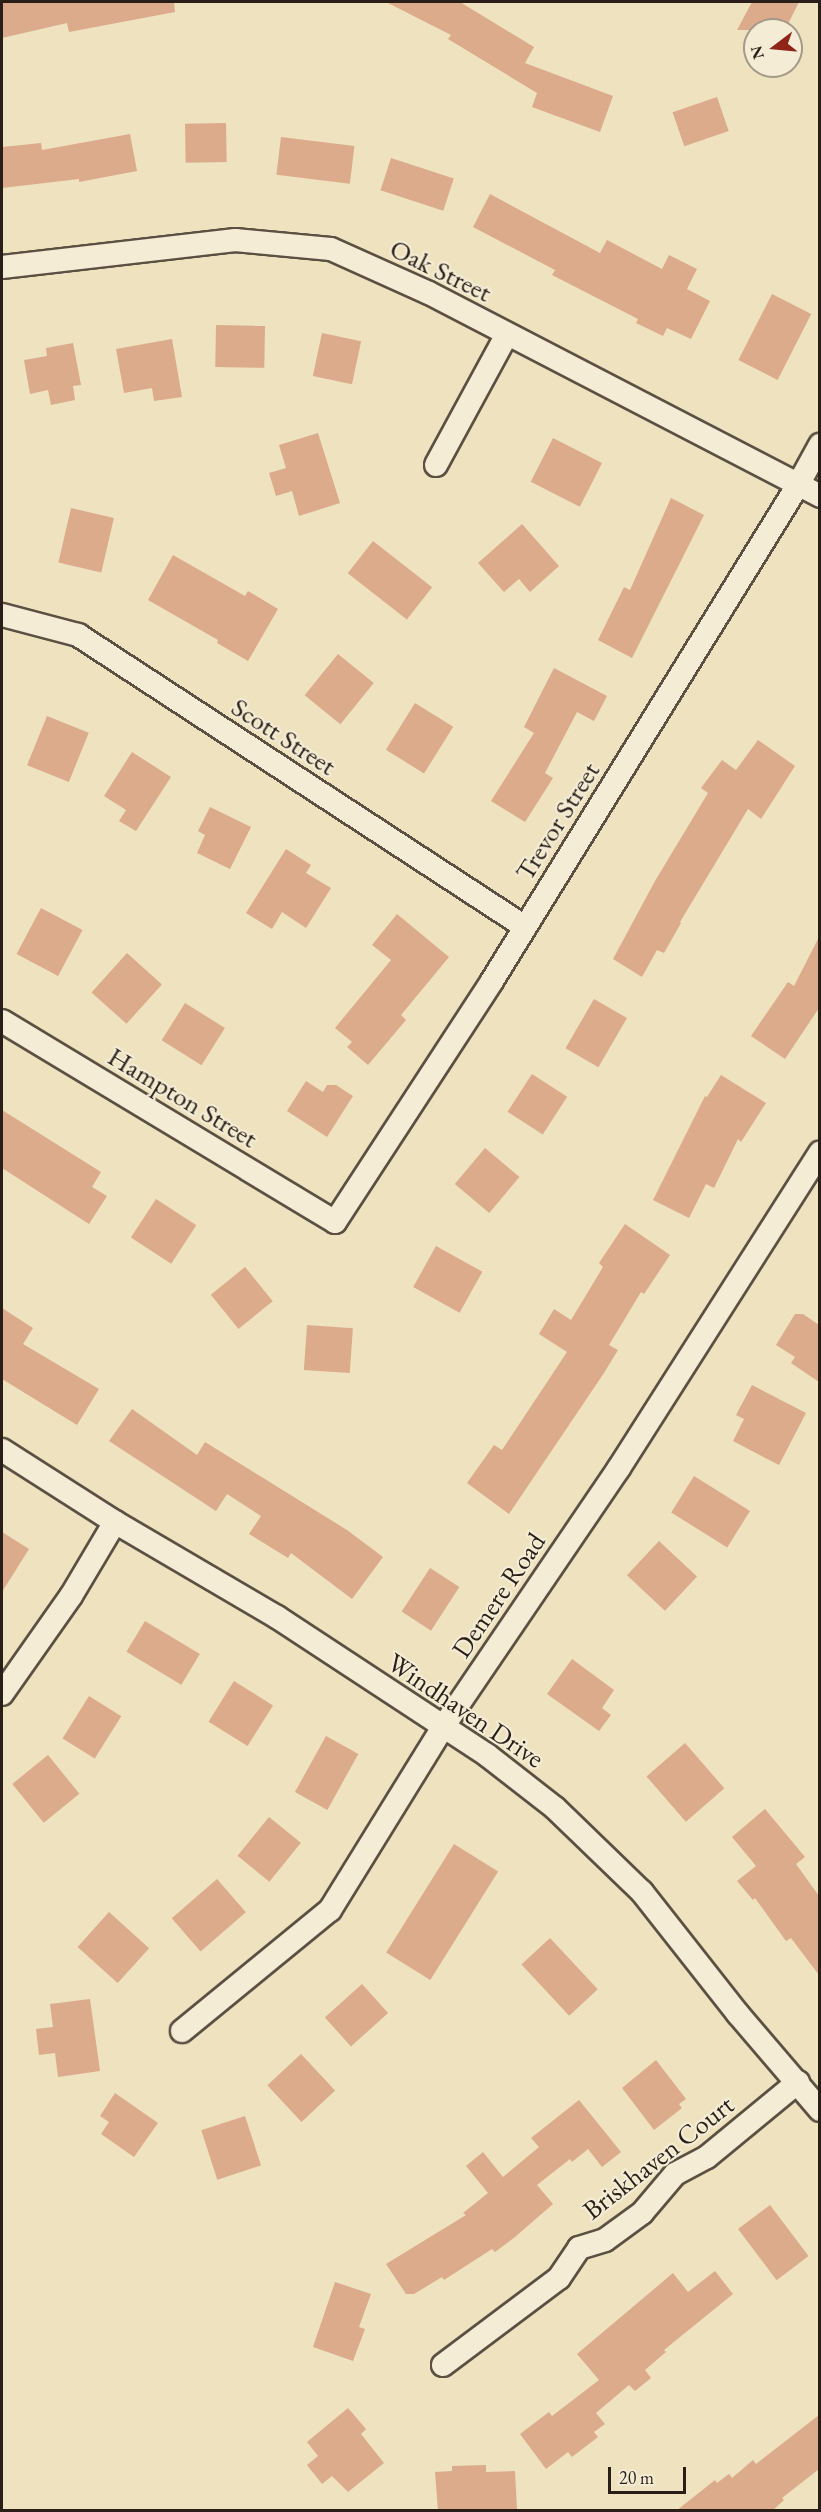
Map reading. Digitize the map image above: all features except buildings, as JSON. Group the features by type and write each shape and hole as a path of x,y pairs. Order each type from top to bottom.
{"street":[{"name":"Oak Street","path":"2,267 235,240 330,249 429,293 819,496"},
{"path":"436,465 507,334"},
{"name":"Trevor Street","path":"335,1222 525,927 798,485 819,444"},
{"name":"Scott Street","path":"2,615 78,635 525,927"},
{"name":"Hampton Street","path":"2,1021 335,1222"},
{"name":"Demere Road","path":"182,2031 330,1910 443,1727 619,1468 819,1153"},
{"name":"Windhaven Drive","path":"2,1450 115,1522 277,1617 487,1755 555,1808 642,1892 738,2014 819,2109"},
{"path":"2,1694 71,1596 115,1522"},
{"name":"Briskhaven Court","path":"442,2365 559,2278 579,2248 605,2240 642,2213 675,2175 707,2157 798,2082"}]}
